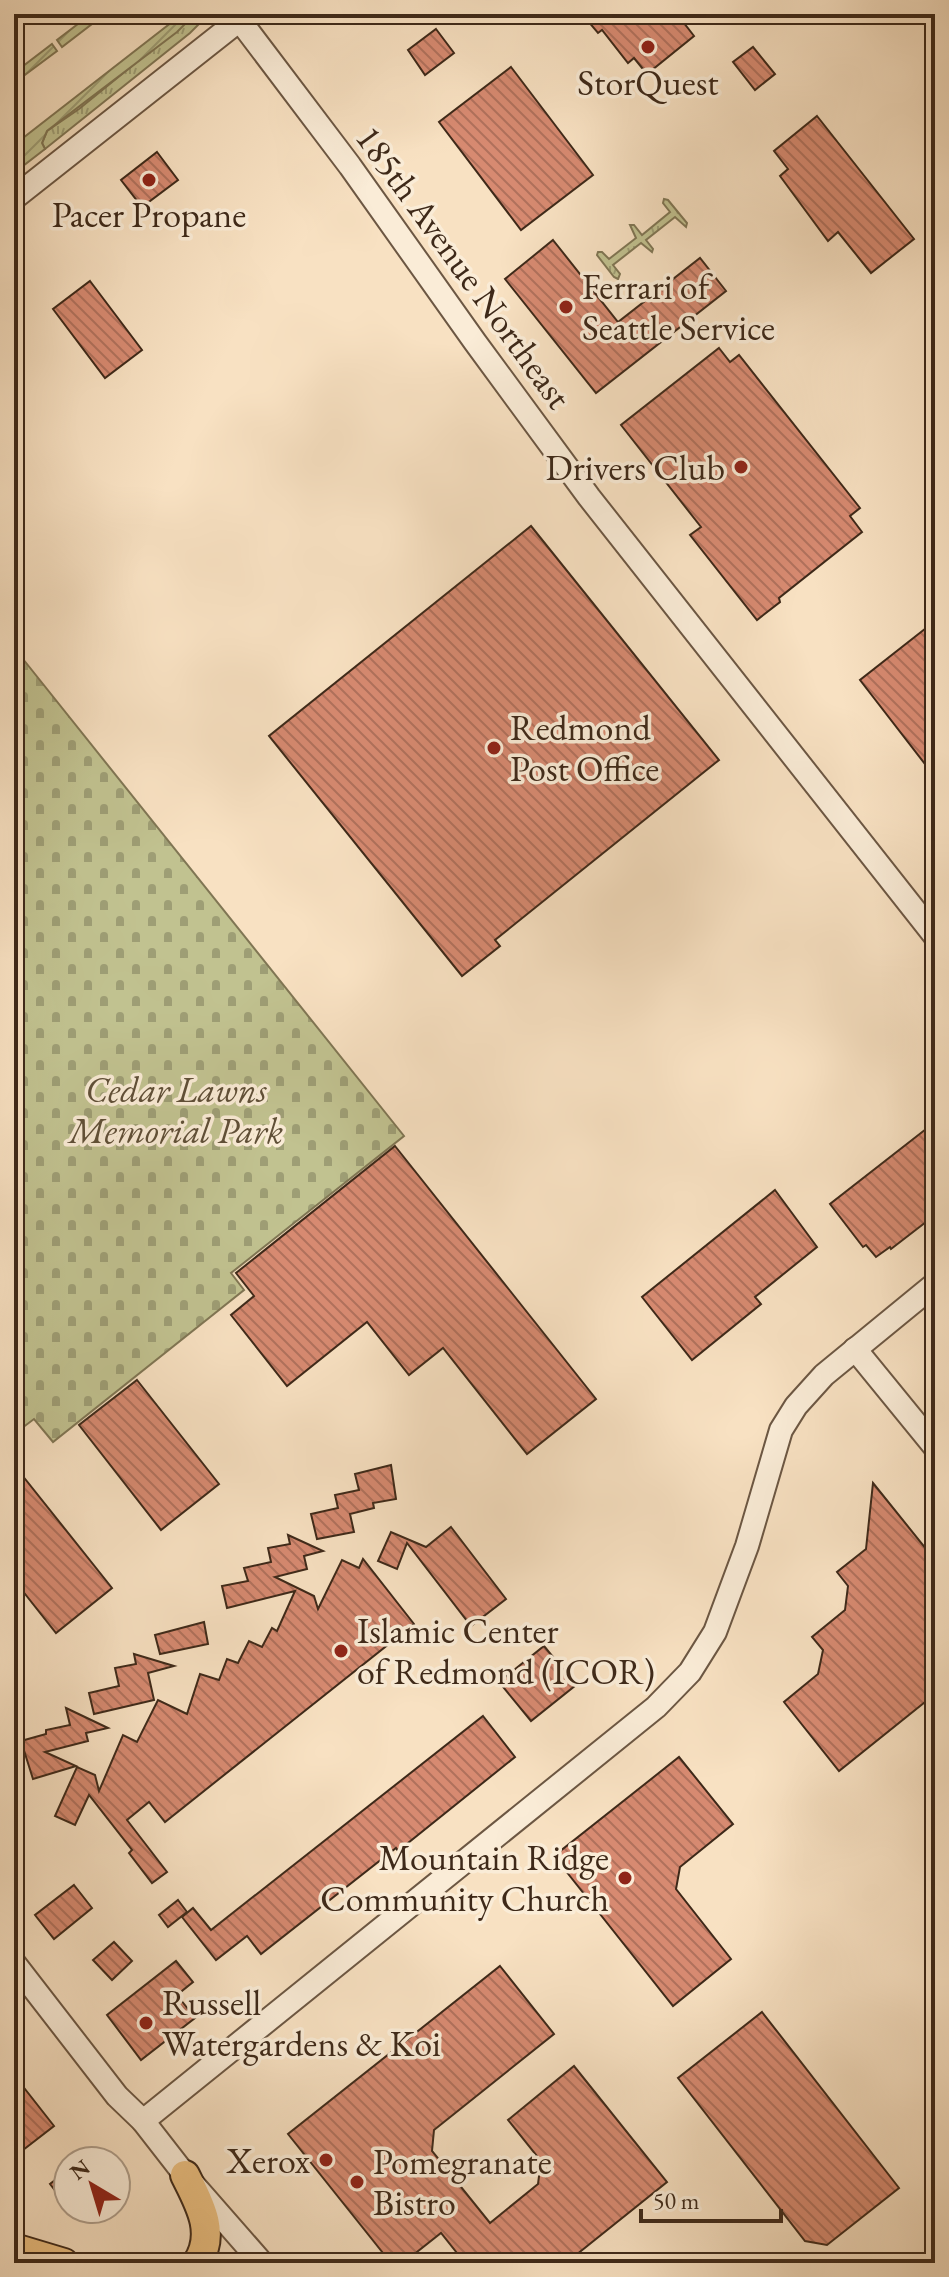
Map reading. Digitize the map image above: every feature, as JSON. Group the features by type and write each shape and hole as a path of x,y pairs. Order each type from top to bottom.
{"main road":[{"path":"185,2175 206,2225 205,2249 197,2263"},
{"path":"14,2248 64,2263"}],"street":[{"path":"14,198 241,16"},
{"name":"185th Avenue Northeast","path":"241,16 589,497 935,936"},
{"path":"143,2121 656,1707 690,1672 715,1632 747,1546 781,1430 796,1406 824,1375 935,1284"},
{"path":"855,1349 935,1447"},
{"path":"14,1963 117,2096 143,2121 185,2175 262,2263"}],"green space":[{"path":"91,14 105,14 62,47 57,40"},
{"path":"167,14 191,14 191,18 47,131 42,143 45,149 19,169 14,163 14,145 172,22"},
{"path":"191,14 203,14 200,23 190,33 45,149 42,143 47,131 79,109 191,18"},
{"path":"52,44 57,51 14,83 14,73"},
{"path":"664,199 687,223 686,227 675,217 646,240 652,252 641,243 613,265 620,274 618,279 614,277 597,255 598,252 609,259 636,238 630,225 634,225 642,235 670,212 663,203"},
{"name":"Cedar Lawns Memorial Park","path":"19,654 404,1136 231,1273 244,1290 53,1442 34,1419 14,1434 14,658"}],"building":[{"name":"StorQuest","path":"582,14 695,14 684,23 694,36 647,74 634,58 628,63 602,30 598,33"},
{"path":"436,29 454,53 425,75 408,50"},
{"path":"753,47 775,74 755,90 733,62"},
{"path":"511,67 593,175 521,230 439,122"},
{"path":"817,116 914,239 871,273 838,232 828,241 780,176 788,169 774,151"},
{"name":"Pacer Propane","path":"157,152 178,180 142,207 121,180"},
{"name":"Ferrari of Seattle Service","path":"553,240 618,322 700,258 726,291 596,393 505,279"},
{"path":"90,281 142,350 105,378 53,309"},
{"name":"Drivers Club","path":"719,348 730,362 739,355 860,508 850,516 862,532 779,598 780,602 757,620 690,535 701,527 621,425"},
{"name":"Redmond Post Office","path":"531,526 719,760 495,940 500,946 462,976 269,736"},
{"path":"935,621 935,777 860,680"},
{"path":"935,1122 935,1215 876,1257 866,1245 863,1247 830,1204"},
{"path":"395,1146 596,1399 527,1454 443,1348 409,1375 367,1322 287,1386 231,1315 254,1296 236,1273"},
{"path":"775,1190 817,1247 755,1297 761,1304 692,1360 642,1297"},
{"path":"137,1380 219,1484 161,1530 79,1425"},
{"path":"14,1465 112,1588 56,1633 14,1580"},
{"path":"391,1465 396,1499 373,1503 374,1508 350,1514 354,1532 317,1539 311,1514 338,1508 335,1495 359,1490 355,1474"},
{"path":"873,1483 935,1560 935,1694 839,1771 784,1702 818,1674 823,1650 812,1637 845,1610 848,1586 837,1572 866,1549"},
{"path":"451,1527 506,1599 471,1626 407,1543 397,1569 378,1561 391,1532 426,1547"},
{"path":"288,1535 323,1551 304,1556 307,1569 275,1577 314,1596 318,1609 342,1560 359,1568 363,1559 414,1624 165,1822 149,1802 127,1820 167,1872 152,1883 129,1853 132,1850 89,1795 75,1825 55,1816 77,1767 95,1775 99,1791 123,1735 137,1742 158,1700 187,1714 200,1674 219,1680 227,1659 238,1663 249,1641 262,1647 272,1628 277,1631 295,1591 227,1608 222,1586 248,1581 244,1568 271,1562 268,1548 290,1544"},
{"path":"204,1622 208,1644 160,1654 155,1635"},
{"path":"544,1646 576,1685 531,1721 499,1682"},
{"path":"134,1654 174,1666 148,1673 154,1700 94,1714 89,1693 119,1686 115,1668 136,1664"},
{"path":"66,1708 108,1728 86,1733 88,1741 45,1752 76,1766 33,1779 21,1741 46,1734 46,1730 70,1725"},
{"path":"483,1716 515,1757 398,1851 396,1848 261,1954 247,1936 216,1960 182,1917 193,1908 211,1930"},
{"name":"Mountain Ridge Community Church","path":"679,1757 733,1824 680,1867 676,1889 731,1959 673,2006 554,1856"},
{"path":"74,1885 92,1908 54,1939 35,1915"},
{"path":"178,1900 187,1912 168,1927 159,1915"},
{"path":"114,1942 132,1961 112,1980 93,1960"},
{"path":"176,1961 193,1982 177,1995 195,2018 141,2060 107,2015"},
{"path":"500,1966 554,2034 434,2130 432,2151 490,2223 538,2184 541,2161 508,2120 574,2066 667,2182 566,2263 465,2263 441,2233 403,2263 391,2263 288,2134"},
{"path":"762,2012 899,2188 827,2245 805,2241 678,2078"},
{"path":"14,2075 54,2126 14,2157"}],"place":[{"name":"StorQuest","path":"648,47"},
{"name":"Pacer Propane","path":"149,180"},
{"name":"Ferrari of Seattle Service","path":"566,307"},
{"name":"Drivers Club","path":"741,467"},
{"name":"Redmond Post Office","path":"494,748"},
{"name":"Islamic Center of Redmond (ICOR)","path":"341,1651"},
{"name":"Mountain Ridge Community Church","path":"625,1878"},
{"name":"Russell Watergardens & Koi","path":"146,2023"},
{"name":"Xerox","path":"326,2160"},
{"name":"Pomegranate Bistro","path":"357,2182"}]}
